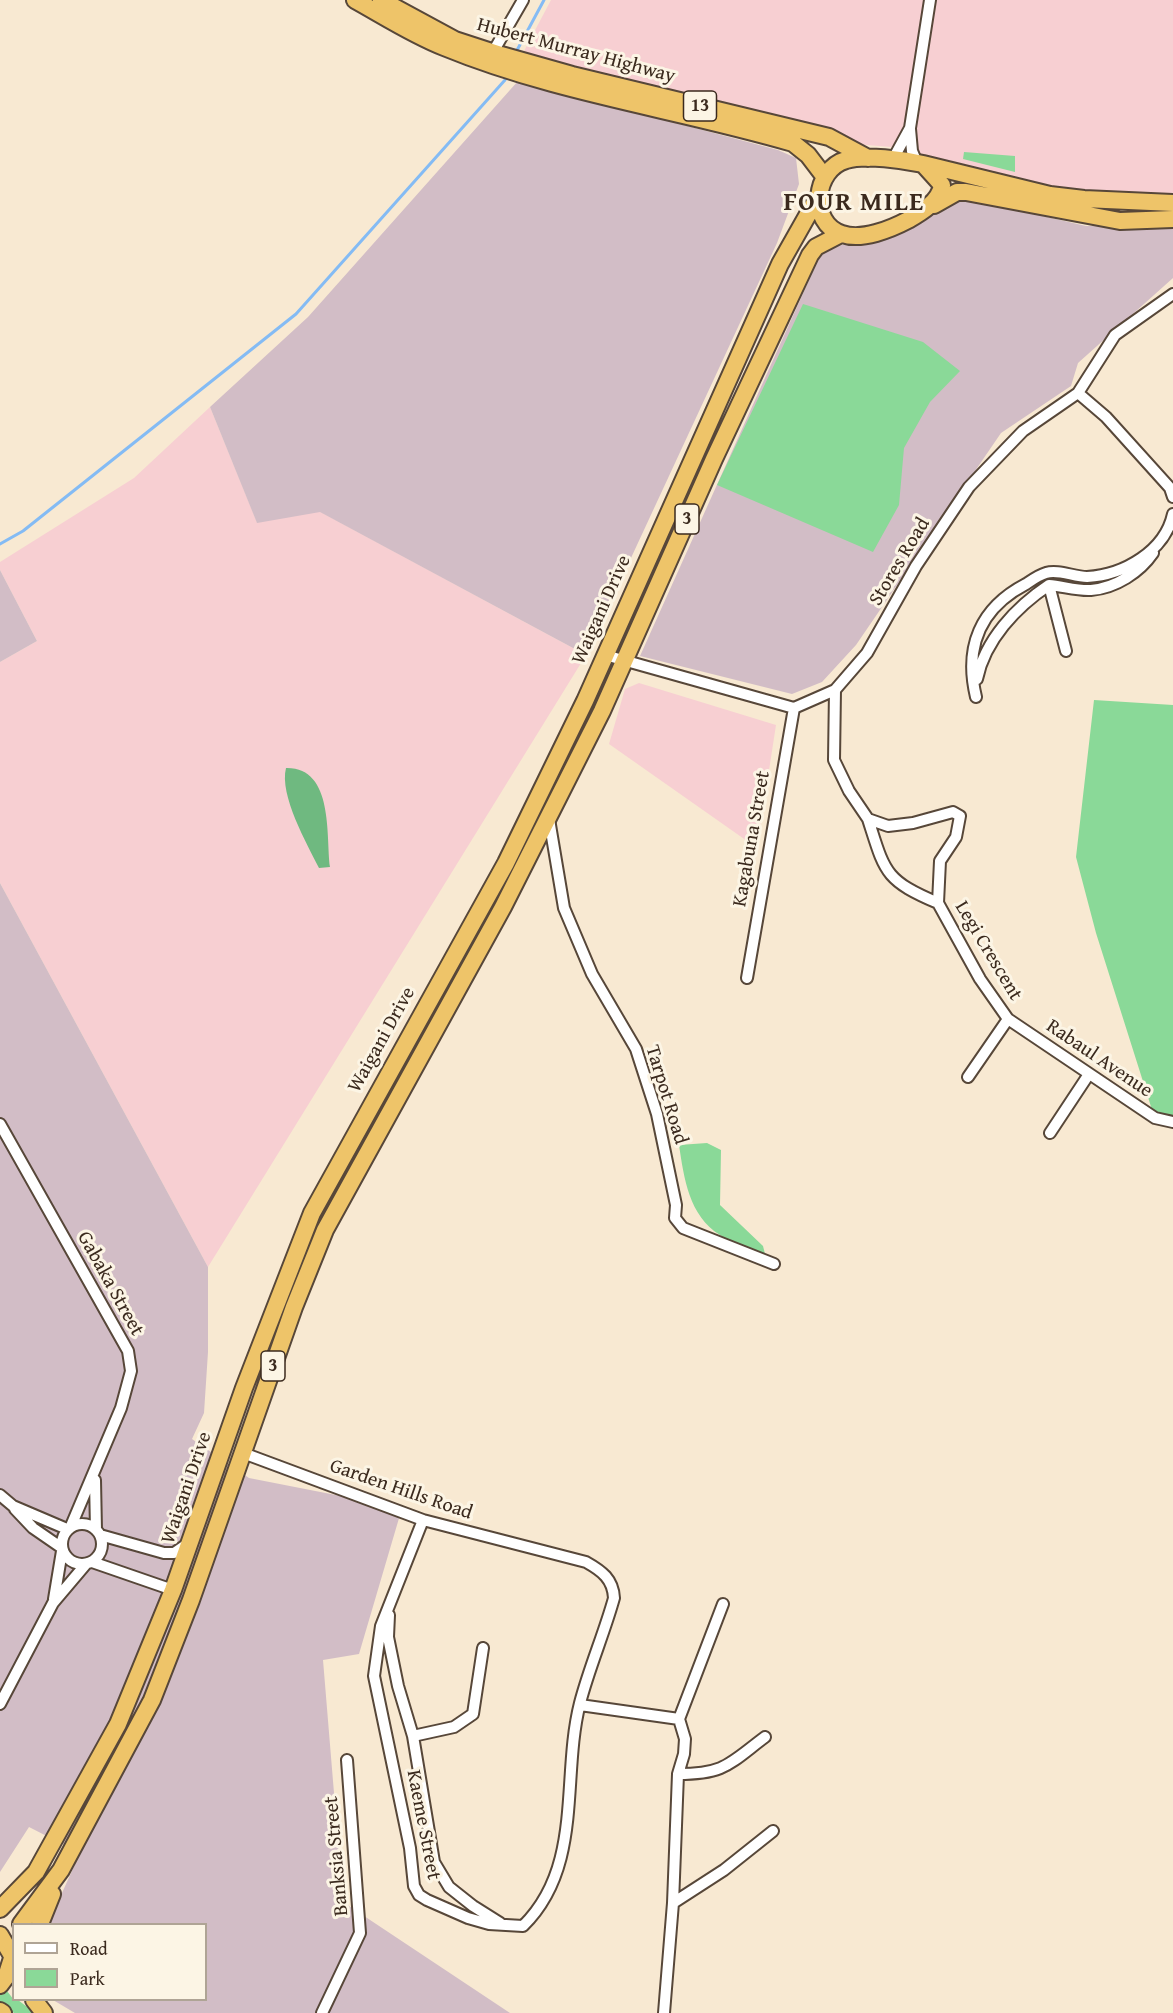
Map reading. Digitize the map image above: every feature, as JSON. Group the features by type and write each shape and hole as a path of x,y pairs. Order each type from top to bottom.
{"highway":[{"name":"Hubert Murray Highway","path":"355,0 442,46 499,58"},
{"name":"Hubert Murray Highway","path":"381,0 455,40 526,68 566,87 793,143 808,155 824,176"},
{"name":"Hubert Murray Highway","path":"526,68 829,137 869,159"},
{"name":"13","path":"824,176 830,168 847,160 892,160 920,163 1050,195 1173,203"},
{"path":"920,163 942,185 941,192 924,211"},
{"path":"824,176 819,195 825,221 840,234 868,234 900,224 957,192 1111,220 1173,219"},
{"name":"Waigani Drive","path":"0,1910 36,1872 118,1724 173,1590 244,1388 312,1213 506,863 605,655 775,275 819,195"},
{"name":"Waigani Drive","path":"22,1923 61,1870 152,1700 222,1514 294,1307 325,1230 503,908 626,661 714,459 802,270 816,247 840,234"},
{"path":"461,942 474,934 519,849 531,851"},
{"path":"286,1279 291,1284 297,1284 318,1230 327,1214 338,1204"},
{"path":"244,1388 257,1375 283,1305 294,1307"},
{"path":"173,1590 188,1590 213,1522 222,1514"},
{"path":"40,1923 61,1870"},
{"path":"0,1935 12,1956"},
{"path":"0,1985 12,1960"},
{"path":"35,2001 44,2013"}],"street":[{"path":"499,58 523,0"},
{"path":"920,163 912,151 910,128 930,0"},
{"path":"892,160 910,128"},
{"name":"Stores Road","path":"794,708 835,690 867,653 916,566 969,487 1023,431 1078,393 1115,335 1173,294"},
{"path":"1078,393 1106,417 1170,488 1173,497"},
{"path":"1158,546 1133,563 1087,577 1048,572 997,602 979,626 971,677 975,694 980,663 1001,629 1024,602 1049,585 1090,590 1111,584 1141,569 1158,546 1173,514"},
{"path":"1049,585 1066,651"},
{"path":"605,655 794,708"},
{"path":"835,690 834,760 849,791 868,819 888,874 906,890 938,903"},
{"name":"Kagabuna Street","path":"747,978 794,708"},
{"name":"Legi Crescent","path":"868,819 888,826 913,824 952,812 960,816 956,837 940,861 938,903 980,979 1008,1019"},
{"name":"Tarpot Road","path":"548,817 564,908 576,942 636,1049 657,1114 676,1205 675,1218 683,1227 774,1264"},
{"path":"968,1077 1008,1019"},
{"name":"Rabaul Avenue","path":"1008,1019 1155,1118 1173,1122"},
{"path":"1050,1133 1089,1074"},
{"name":"Gabaka Street","path":"0,1124 128,1351 131,1371 128,1384 95,1470 69,1528"},
{"name":"Garden Hills Road","path":"243,1453 423,1520 586,1562"},
{"name":"Gabaka Street","path":"95,1470 94,1503 98,1532"},
{"path":"0,1495 33,1528 62,1550 72,1562 89,1563 173,1590"},
{"path":"13,1506 69,1528 84,1523 98,1532 164,1553 174,1553 190,1542"},
{"name":"Kaeme Street","path":"423,1520 381,1626 374,1676 410,1848 414,1886 419,1895 427,1900 468,1918 503,1925 523,1926 530,1919 547,1891 561,1858 567,1833 580,1705 614,1598 613,1587 607,1576 586,1562"},
{"path":"53,1603 62,1540 69,1528"},
{"path":"0,1704 53,1603 102,1547 98,1532"},
{"path":"664,2013 673,1903 678,1774 684,1746 679,1719 723,1604"},
{"path":"389,1609 388,1637 398,1686 413,1736 434,1862 449,1887 503,1925"},
{"path":"413,1736 454,1727 473,1714 483,1648"},
{"path":"580,1705 679,1719"},
{"path":"678,1774 708,1774 727,1766 765,1737"},
{"name":"Banksia Street","path":"322,2013 360,1934 347,1760"},
{"path":"673,1903 724,1870 773,1831"}],"shaded area":[{"path":"551,0 1173,0 1173,203 1058,191 891,147 855,144 731,106 523,53"},
{"path":"518,81 778,150 796,158 799,184 777,243 586,655 320,512 257,523 210,407 308,317"},
{"path":"957,196 1086,226 1173,226 1173,278 1078,363 1071,386 1001,433 856,645 822,682 792,694 640,656 818,260 829,247 873,240"},
{"path":"210,407 257,522 319,511 586,655 208,1267 0,883 0,662 37,641 0,570 0,562 134,478"},
{"path":"0,570 37,641 0,662"},
{"path":"639,683 776,725 757,848 609,744 625,689"},
{"path":"0,883 208,1267 208,1352 204,1413 192,1439 249,1478 402,1508 359,1654 323,1660 343,1902 510,2013 75,2013 55,2001 207,2001 207,1923 48,1923 80,1853 29,1827 0,1872"}],"green space":[{"path":"964,152 1015,156 1015,172 963,159"},
{"path":"803,304 923,342 960,371 930,402 904,448 899,505 873,552 717,485"},
{"path":"1094,700 1173,705 1173,1117 1153,1113 1096,933 1076,857"},
{"path":"286,768 302,771 313,779 320,791 327,822 330,867 319,868 301,833 287,792"},
{"path":"707,1143 721,1150 720,1205 763,1246 765,1254 761,1256 720,1235 701,1218 695,1207 686,1183 679,1145"},
{"path":"0,1991 7,1991 12,2001 19,2001 35,2013 14,2013 0,2003"}],"waterway":[{"path":"515,54 544,0"},
{"path":"0,544 23,531 296,314 505,80 507,74"}],"district":[{"name":"FOUR MILE","path":"854,203"}]}
